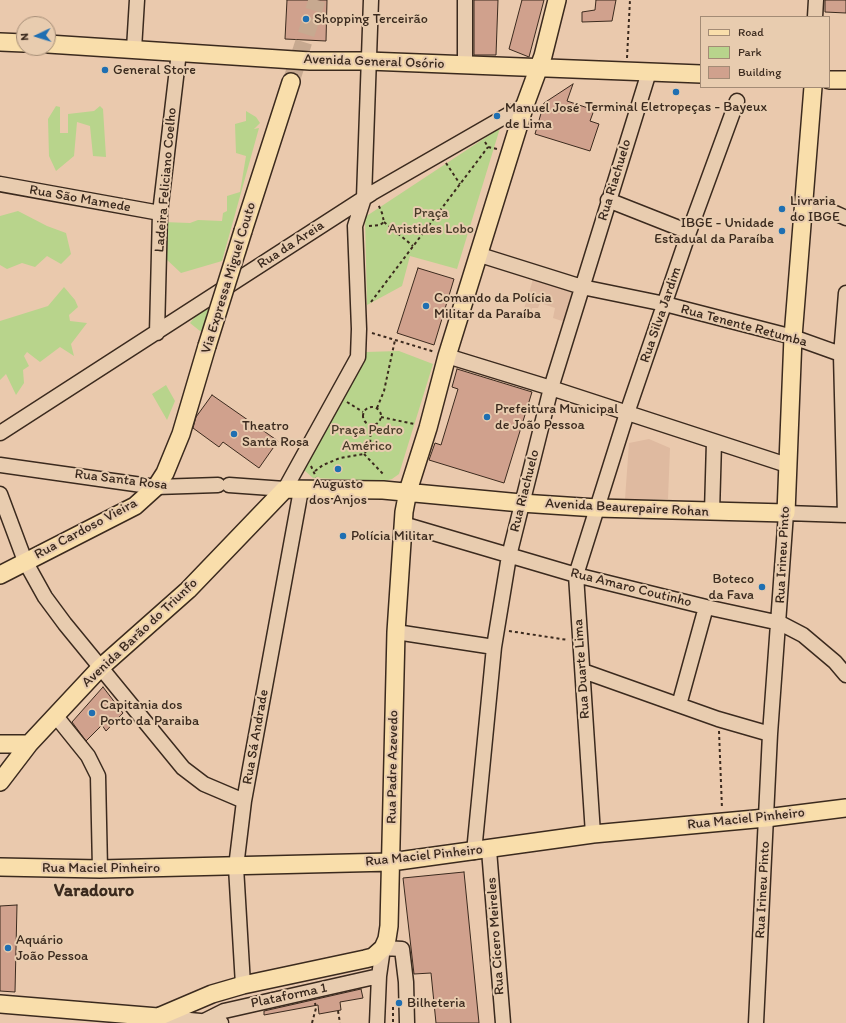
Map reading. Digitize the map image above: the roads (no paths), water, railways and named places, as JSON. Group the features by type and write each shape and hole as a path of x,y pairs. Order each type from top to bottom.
{"main road":[{"path":"293,490 408,491 428,428 447,356 480,255 525,105 538,68 557,0"},
{"path":"0,42 16,43"},
{"name":"Avenida General Osório","path":"56,44 310,61 465,64 700,74"},
{"path":"830,80 846,80"},
{"name":"Via Expressa Miguel Couto","path":"161,480 181,434 243,231 291,82"},
{"name":"Rua Irineu Pinto","path":"786,513 793,337 813,88"},
{"name":"Rua Cardoso Vieira","path":"0,575 135,506 161,480"},
{"name":"Avenida Barão do Triunfo","path":"0,782 28,744 100,668 188,590 293,490"},
{"name":"Avenida Beaurepaire Rohan","path":"408,491 521,503 597,508 786,513"},
{"name":"Rua Padre Azevedo","path":"383,948 387,939 389,926 396,632 403,524 408,491"},
{"path":"0,744 28,744"},
{"name":"Rua Maciel Pinheiro","path":"0,867 236,867 391,862 482,851 593,834 766,818 846,808"},
{"path":"0,1004 161,1021 212,994 365,959 373,956 383,948"}],"street":[{"path":"134,49 137,0"},
{"path":"368,195 368,61 371,0"},
{"path":"465,0 465,64"},
{"path":"815,16 816,0"},
{"name":"Ladeira Feliciano Coelho","path":"157,333 160,213 179,52"},
{"name":"Rua Riachuelo","path":"482,851 494,647 509,556 521,503 552,388 608,200 649,72"},
{"name":"Rua Silva Jardim","path":"597,508 627,413 689,232 737,101"},
{"name":"Rua da Areia","path":"0,433 157,333 368,195 477,131 525,105"},
{"name":"Rua São Mamede","path":"0,184 160,213"},
{"name":"Rua Sá Andrade","path":"243,986 236,867 244,801 293,490 303,456 358,357 359,324 355,226 368,195"},
{"path":"608,200 689,232"},
{"path":"804,206 835,213 846,218"},
{"name":"Rua Tenente Retumba","path":"480,255 582,287 665,304 793,337 844,356"},
{"path":"846,292 844,356 846,515"},
{"path":"447,356 552,388 787,465"},
{"path":"712,512 714,442"},
{"name":"Rua Santa Rosa","path":"0,464 161,480 293,490"},
{"path":"0,494 25,561 45,597 100,668 183,768 204,784 244,801"},
{"name":"Rua Duarte Lima","path":"593,834 576,575 597,508"},
{"name":"Avenida Beaurepaire Rohan","path":"786,513 846,515"},
{"name":"Rua Irineu Pinto","path":"756,1023 770,734 780,623 786,513"},
{"name":"Rua Amaro Coutinho","path":"403,524 576,575 706,607 780,623 803,635 835,662 846,675"},
{"path":"679,705 706,607"},
{"path":"396,632 494,647"},
{"path":"583,671 718,719 770,734"},
{"path":"55,715 88,756 98,776 100,868"},
{"name":"Rua Cícero Meireles","path":"482,851 503,1023"},
{"path":"373,1022 383,948 402,949 407,997 407,1023"},
{"name":"Plataforma 1","path":"202,1022 224,1011 379,976"},
{"path":"161,1021 221,1023"}],"tunnel":[{"path":"291,82 317,0"}],"place":[{"name":"Shopping Terceirão","path":"306,19"},
{"name":"General Store","path":"105,70"},
{"name":"Terminal Eletropeças - Bayeux","path":"676,92"},
{"name":"Manuel José de Lima","path":"497,116"},
{"name":"Livraria do IBGE","path":"782,209"},
{"name":"IBGE - Unidade Estadual da Paraíba","path":"782,231"},
{"name":"Comando da Polícia Militar da Paraíba","path":"426,306"},
{"name":"Prefeitura Municipal de João Pessoa","path":"487,417"},
{"name":"Theatro Santa Rosa","path":"234,434"},
{"name":"Augusto dos Anjos","path":"338,469"},
{"name":"Polícia Militar","path":"343,536"},
{"name":"Boteco da Fava","path":"762,587"},
{"name":"Capitania dos Porto da Paraiba","path":"92,713"},
{"name":"Aquário João Pessoa","path":"8,948"},
{"name":"Bilheteria","path":"399,1003"}],"district":[{"name":"Varadouro","path":"94,891"}],"park label":[{"name":"Praça Aristides Lobo","path":"431,222"},
{"name":"Praça Pedro Américo","path":"367,438"}]}
